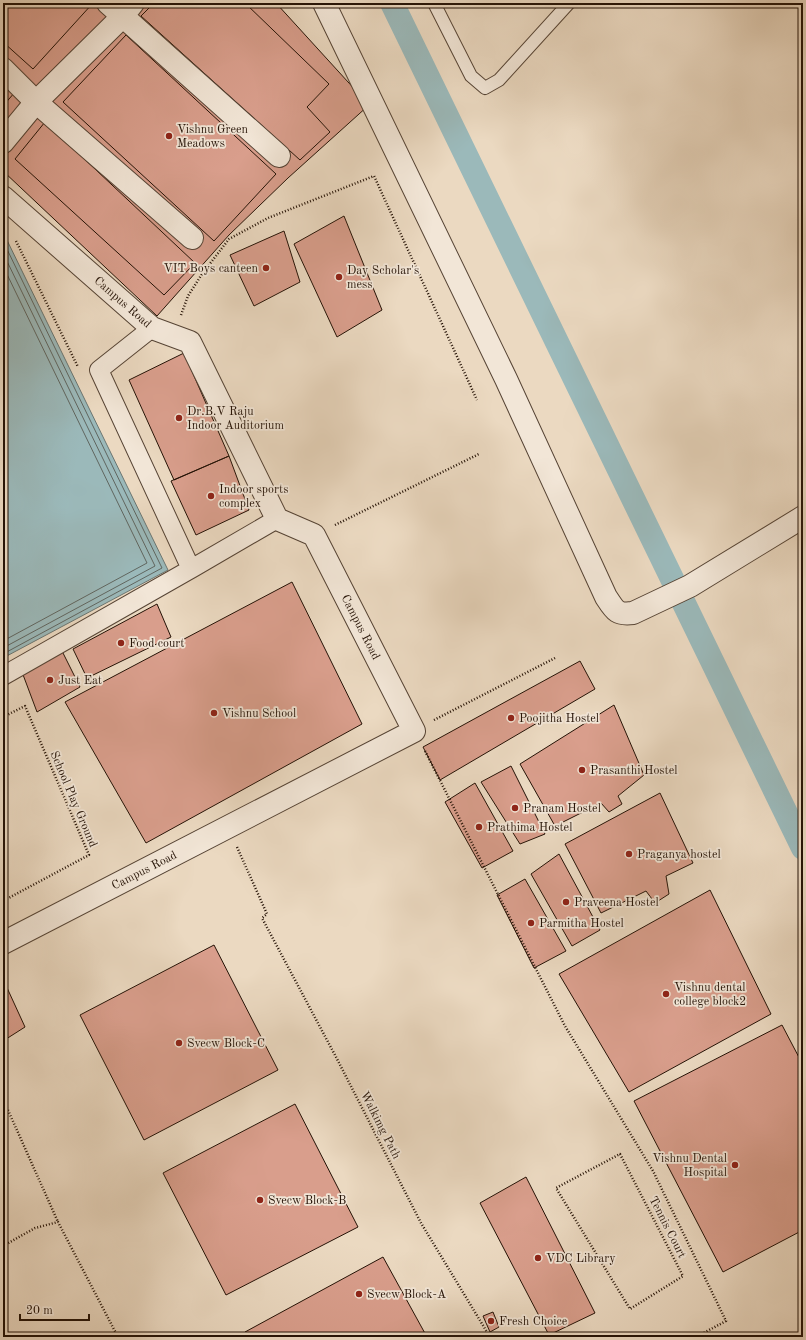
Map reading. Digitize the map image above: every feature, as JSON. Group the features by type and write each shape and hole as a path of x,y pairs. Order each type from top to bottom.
{"street":[{"path":"324,3 506,379 606,597 614,610 623,614 633,613 690,586 803,517"},
{"path":"3,142 36,102 121,8 279,156"},
{"path":"3,69 36,102 192,238"},
{"name":"Campus Road","path":"3,197 152,328 190,342 277,519"},
{"path":"152,328 99,370 191,569"},
{"path":"3,676 277,519 314,535"},
{"name":"Campus Road","path":"3,943 418,739 314,535"}],"lane":[{"path":"434,3 471,76 485,88 499,80 569,3"}],"path":[{"path":"174,336 188,296 202,274 229,239 268,218 374,176 477,400"},
{"path":"314,535 479,454"},
{"path":"555,658 418,739 565,1026 653,1171 726,1321 696,1337"},
{"name":"School Play Ground","path":"3,717 25,706 89,855 3,901"},
{"name":"Walkimg Path","path":"236,846 267,914 262,918 336,1057 421,1223 490,1337"},
{"path":"3,1099 58,1222 118,1337"},
{"name":"Tennis Court","path":"620,1154 683,1276 630,1309 556,1188 620,1154"},
{"path":"3,1246 35,1228 58,1222"}],"water":[{"path":"3,232 168,570 3,658"}],"building":[{"name":"Vishnu Green Meadows","path":"3,3 276,3 369,105 288,178 229,235 157,316 3,171"},
{"path":"3,3 93,3 33,69 3,42"},
{"path":"154,3 245,3 329,84 307,107 330,132 300,160 141,16"},
{"path":"126,35 276,174 214,241 63,102"},
{"path":"3,81 15,92 3,106"},
{"path":"45,122 195,263 164,295 15,159"},
{"name":"Day Scholar's mess","path":"344,216 382,310 337,337 294,244"},
{"name":"VIT Boys canteen","path":"284,231 300,282 254,306 230,255"},
{"name":"Dr.B.V Raju Indoor Auditorium","path":"184,353 229,456 174,480 129,380"},
{"name":"Indoor sports complex","path":"229,456 249,510 196,535 171,481"},
{"name":"Vishnu School","path":"292,582 362,724 146,843 65,702"},
{"name":"Food court","path":"157,604 171,637 87,678 73,649"},
{"name":"Just Eat","path":"62,651 80,687 37,712 22,672"},
{"name":"Poojitha Hostel","path":"580,661 595,689 440,780 423,747"},
{"name":"Prasanthi Hostel","path":"614,705 644,775 618,796 622,804 609,812 601,803 555,826 520,764"},
{"name":"Pranam Hostel","path":"511,766 545,834 520,844 481,782"},
{"name":"Prathima Hostel","path":"475,783 513,851 482,868 445,802"},
{"name":"Praganya hostel","path":"660,793 693,863 666,876 669,894 655,903 646,891 601,913 565,844"},
{"name":"Praveena Hostel","path":"559,854 600,930 572,946 531,874"},
{"name":"Parmitha Hostel","path":"525,879 566,951 534,968 497,895"},
{"name":"Vishnu dental college block2","path":"710,890 771,1014 629,1092 559,974"},
{"name":"Svecw Block-C","path":"214,945 278,1070 144,1140 80,1015"},
{"path":"3,979 25,1027 3,1041"},
{"name":"Vishnu Dental Hospital","path":"782,1025 803,1065 803,1230 723,1272 634,1101"},
{"name":"Svecw Block-B","path":"295,1104 358,1227 226,1295 163,1173"},
{"name":"VDC Library","path":"526,1177 595,1313 549,1335 480,1203"},
{"name":"Svecw Block-A","path":"383,1257 427,1337 248,1337 245,1332"},
{"name":"Fresh Choice","path":"493,1312 499,1327 490,1332 483,1316"}],"waterway":[{"path":"392,3 803,848"}],"place":[{"name":"Vishnu Green Meadows","path":"169,136"},
{"name":"VIT Boys canteen","path":"266,268"},
{"name":"Day Scholar's mess","path":"339,277"},
{"name":"Dr.B.V Raju Indoor Auditorium","path":"179,418"},
{"name":"Indoor sports complex","path":"211,496"},
{"name":"Food court","path":"121,643"},
{"name":"Just Eat","path":"50,680"},
{"name":"Vishnu School","path":"214,713"},
{"name":"Poojitha Hostel","path":"511,718"},
{"name":"Prasanthi Hostel","path":"582,770"},
{"name":"Pranam Hostel","path":"515,808"},
{"name":"Prathima Hostel","path":"479,827"},
{"name":"Praganya hostel","path":"629,854"},
{"name":"Praveena Hostel","path":"566,902"},
{"name":"Parmitha Hostel","path":"531,923"},
{"name":"Vishnu dental college block2","path":"666,994"},
{"name":"Svecw Block-C","path":"179,1043"},
{"name":"Vishnu Dental Hospital","path":"735,1165"},
{"name":"Svecw Block-B","path":"260,1200"},
{"name":"VDC Library","path":"538,1258"},
{"name":"Svecw Block-A","path":"359,1294"},
{"name":"Fresh Choice","path":"491,1321"}]}
